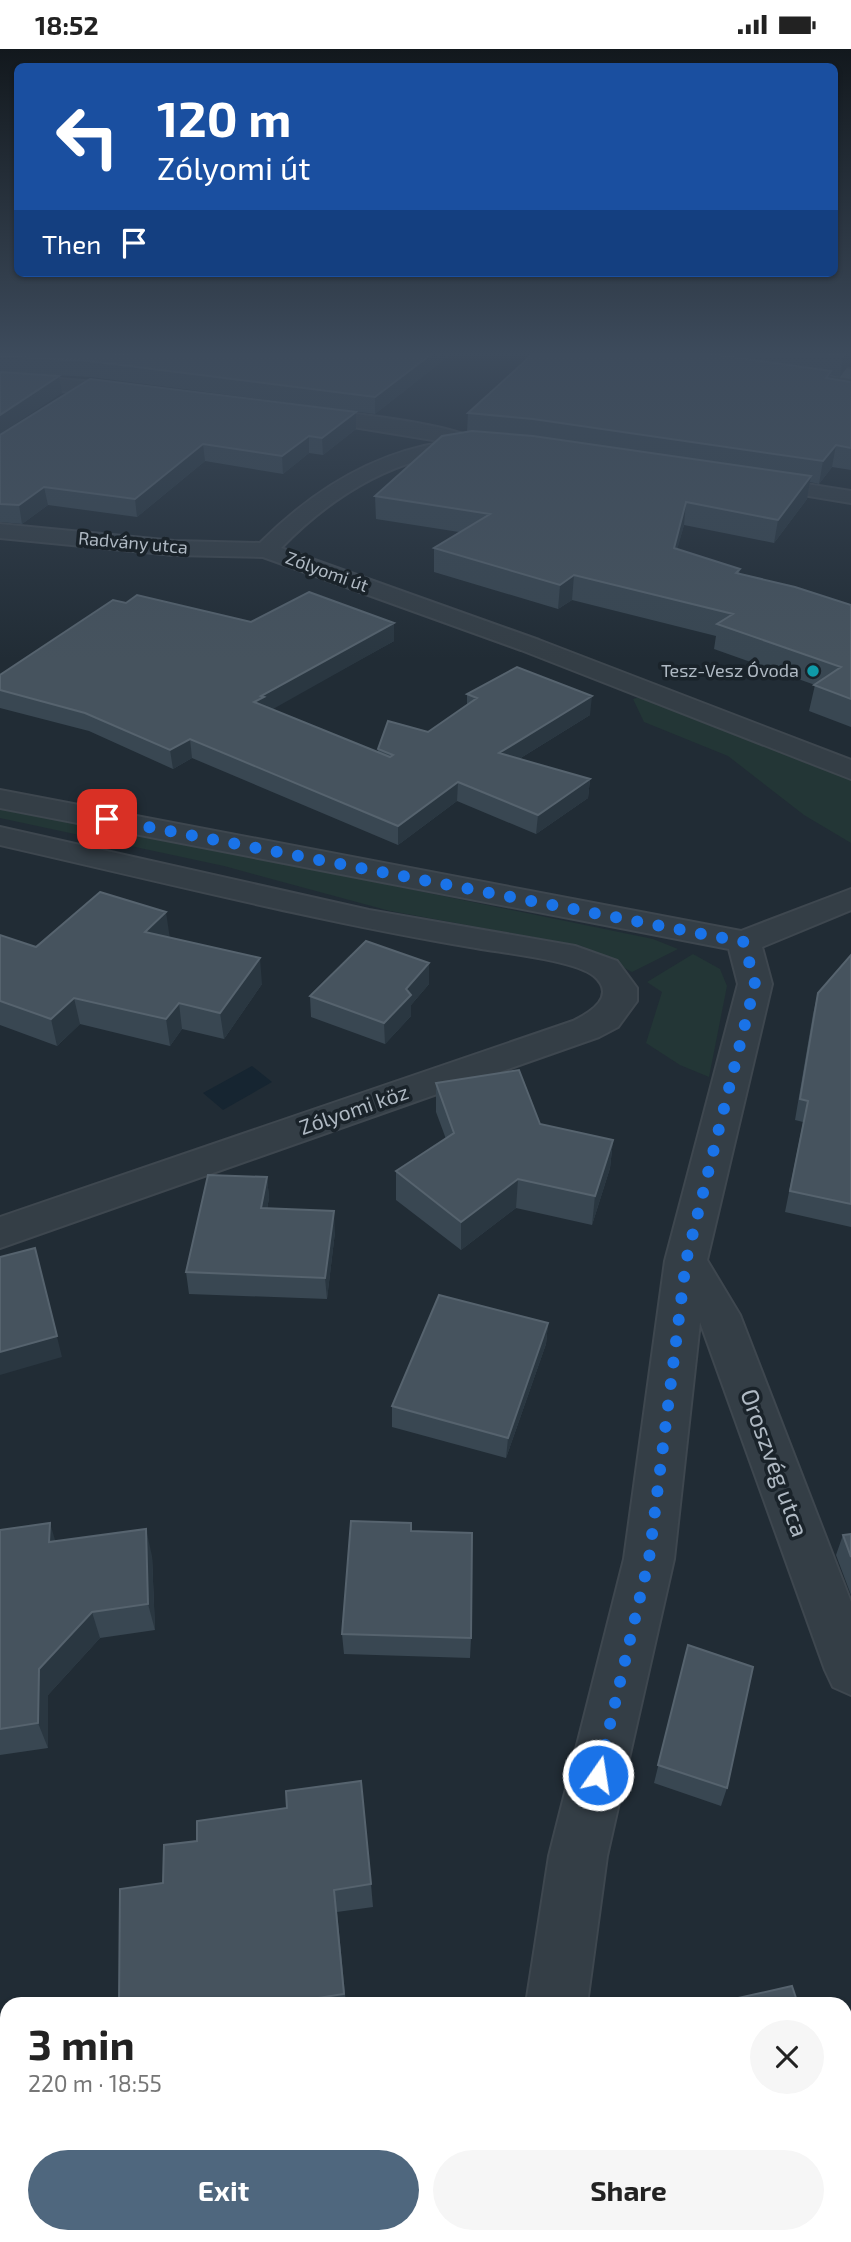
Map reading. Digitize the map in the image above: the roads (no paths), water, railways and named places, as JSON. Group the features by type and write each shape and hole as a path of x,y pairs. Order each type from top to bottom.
{"street":[{"name":"Zólyomi út","path":"398,454 326,494 265,550 530,645 851,769"},
{"path":"732,479 851,497"},
{"name":"Radvány utca","path":"0,531 174,548 265,550"},
{"path":"0,799 744,942 851,899"},
{"name":"Zólyomi köz","path":"0,836 369,920 562,953 605,968 620,988 621,1001 606,1019 586,1029 0,1233"},
{"path":"557,1997 579,1856 649,1559 686,1261 755,984 744,942"},
{"name":"Oroszvég utca","path":"686,1261 719,1315 851,1670"}],"water":[{"path":"252,1066 272,1082 223,1110 203,1093"}],"place":[{"name":"Tesz-Vesz Óvoda","path":"813,671"}]}
